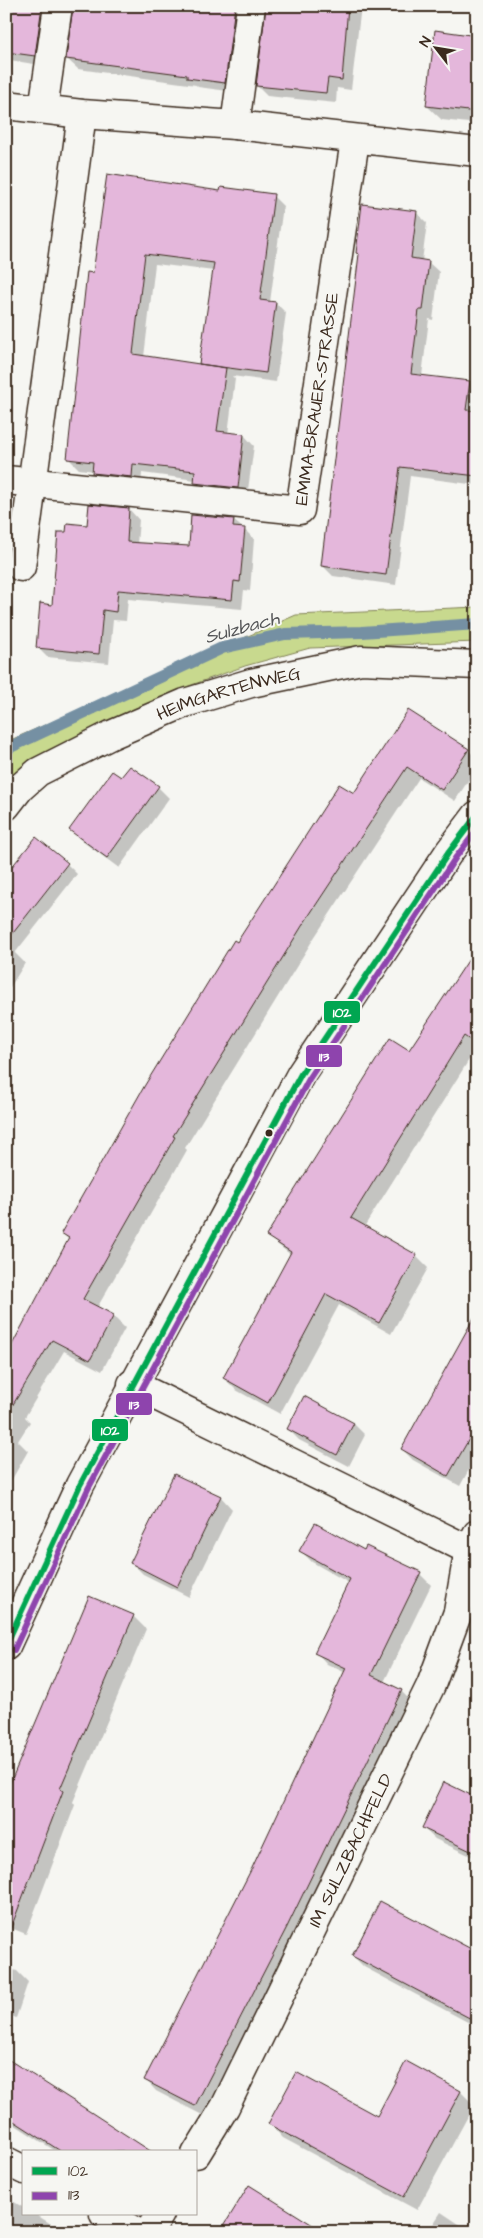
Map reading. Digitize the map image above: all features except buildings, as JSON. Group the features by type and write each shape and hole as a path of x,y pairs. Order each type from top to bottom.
{"street":[{"path":"43,109 58,6"},
{"path":"235,125 251,6"},
{"path":"6,105 82,114 235,125 355,140 477,152"},
{"path":"20,567 19,481 82,114"},
{"name":"EMMA-BRAUER-STRASSE","path":"19,481 300,510 355,140"},
{"name":"HEIMGARTENWEG","path":"6,806 20,788 46,768 111,735 185,703 251,683 361,660 477,665"},
{"path":"6,1646 80,1485 132,1384 301,1074 449,852 477,815"},
{"path":"132,1384 474,1546"},
{"name":"IM SULZBACHFELD","path":"198,2151 225,2107 431,1686 458,1612 474,1546"},
{"path":"6,2161 22,2169"},
{"path":"108,2216 136,2232"},
{"path":"149,2232 159,2216"}],"green space":[{"path":"477,607 477,642 310,648 245,666 186,687 36,760 6,782 6,742 296,615"}],"waterway":[{"name":"Sulzbach","path":"6,749 222,648 285,634 362,632 477,624"}],"transit line":[{"name":"102","path":"6,1645 80,1485 301,1074 449,852 477,815"},
{"name":"113","path":"14,1650 88,1489 309,1079 456,857 477,830"}]}
